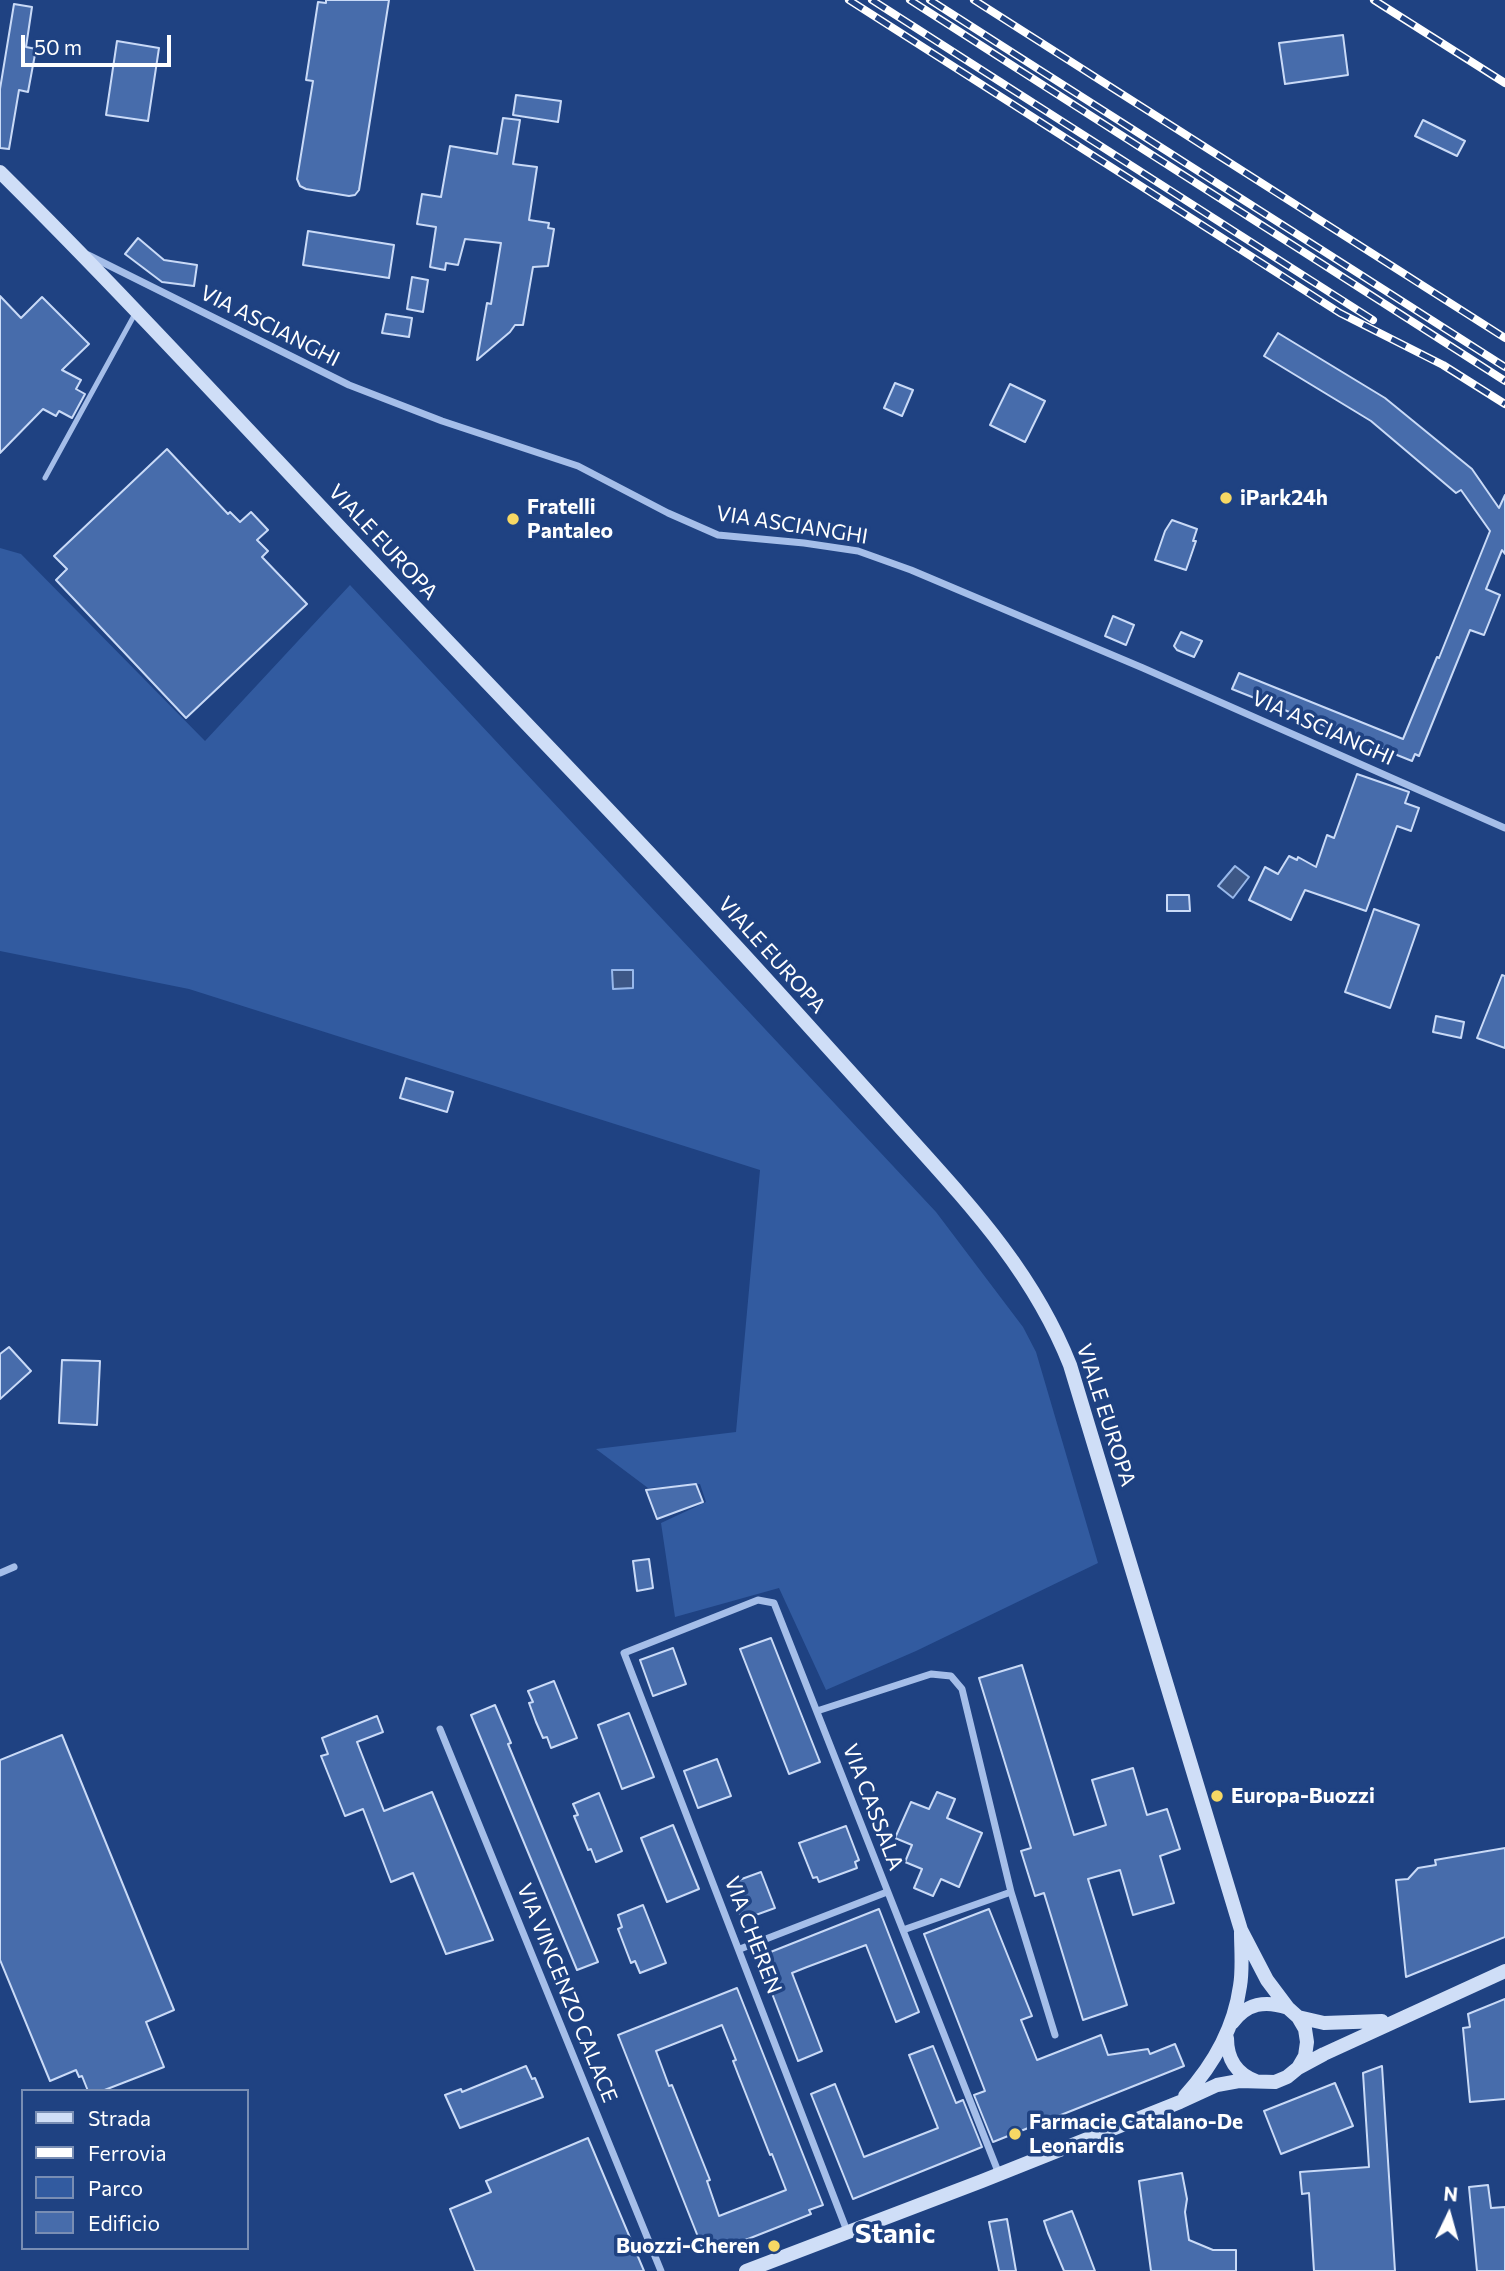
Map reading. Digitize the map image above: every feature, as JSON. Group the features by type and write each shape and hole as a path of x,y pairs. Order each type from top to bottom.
{"main road":[{"name":"VIALE EUROPA","path":"0,172 78,249 698,904 958,1192 1017,1266 1039,1299 1059,1337 1070,1366 1241,1930"},
{"path":"1241,1930 1267,1980 1305,2029 1305,2056 1298,2068"},
{"path":"1241,1930 1241,1985 1229,2030 1227,2049 1238,2071 1261,2082"},
{"path":"746,2271 999,2174 1217,2085 1239,2081 1275,2082 1394,2020 1505,1971"},
{"path":"1180,2102 1211,2065 1238,2014 1249,2007 1261,2003 1275,2003 1293,2013 1334,2023 1394,2020"}],"street":[{"name":"VIA ASCIANGHI","path":"78,249 349,385 442,421 578,466 668,513 718,535 858,551 911,570 1505,828"},
{"path":"0,1573 14,1567"},
{"name":"VIA CASSALA","path":"624,1653 758,1600 774,1603 999,2174"},
{"name":"VIA CHEREN","path":"624,1653 847,2231"},
{"path":"817,1711 931,1674 951,1676 962,1689 1011,1892 1055,2035"},
{"name":"VIA VINCENZO CALACE","path":"440,1729 661,2271"},
{"path":"740,1949 887,1892"},
{"path":"902,1930 1011,1892"}],"lane":[{"path":"45,478 137,311"}],"green space":[{"path":"0,548 21,554 205,741 350,585 936,1212 1023,1327 1036,1352 1098,1563 916,1651 826,1690 779,1588 675,1617 661,1523 706,1502 700,1484 648,1488 596,1449 736,1432 760,1170 189,989 0,951"}],"shaded area":[{"path":"1235,866 1249,877 1233,898 1218,886"},
{"path":"612,970 633,970 633,988 613,989"}],"building":[{"path":"326,0 389,0 359,190 355,195 349,196 306,189 300,186 297,179 313,81 306,80 318,2 326,3"},
{"path":"14,4 32,7 26,47 36,49 28,92 19,90 9,149 0,148 0,89"},
{"path":"1343,35 1348,75 1285,84 1279,43"},
{"path":"117,41 159,48 148,121 106,115"},
{"path":"516,95 561,101 558,122 513,115"},
{"path":"503,118 520,120 513,164 537,167 529,220 549,223 548,228 554,229 548,266 533,267 523,325 515,325 477,360 487,303 491,304 501,243 465,239 458,265 446,263 445,270 430,267 436,227 417,224 422,194 441,197 450,146 497,154"},
{"path":"1423,120 1465,141 1457,156 1415,136"},
{"path":"308,231 394,245 389,278 303,265"},
{"path":"138,238 164,260 197,265 194,286 162,282 125,254"},
{"path":"412,277 428,280 423,312 407,309"},
{"path":"0,296 21,318 42,297 89,344 62,370 81,380 76,389 85,394 72,418 59,411 56,416 43,409 0,453"},
{"path":"386,314 412,318 409,337 382,333"},
{"path":"1278,333 1385,398 1472,469 1499,508 1505,495 1505,554 1502,550 1486,589 1500,595 1484,635 1470,630 1419,756 1415,754 1412,761 1232,689 1239,673 1403,739 1490,531 1461,490 1456,493 1371,421 1264,356"},
{"path":"895,383 913,390 902,416 884,408"},
{"path":"1010,384 1045,401 1025,442 990,425"},
{"path":"167,449 228,514 230,512 240,522 251,512 268,530 257,540 268,551 262,557 307,604 186,718 56,580 67,569 54,556"},
{"path":"1172,520 1197,529 1193,541 1196,541 1186,570 1155,560 1165,531"},
{"path":"1113,616 1134,625 1126,645 1105,636"},
{"path":"1181,632 1202,641 1194,657 1174,646"},
{"path":"1357,774 1409,792 1405,803 1419,808 1411,831 1397,826 1366,911 1305,890 1291,920 1249,900 1265,867 1278,874 1289,856 1297,860 1298,857 1316,867 1327,835 1334,838"},
{"path":"1167,895 1189,895 1190,911 1167,911"},
{"path":"1374,909 1419,925 1390,1008 1345,992"},
{"path":"1502,975 1505,976 1505,1048 1477,1038"},
{"path":"1436,1016 1464,1022 1461,1038 1433,1032"},
{"path":"406,1078 453,1092 447,1112 400,1098"},
{"path":"9,1347 31,1371 0,1399 0,1354"},
{"path":"62,1360 100,1361 97,1425 59,1423"},
{"path":"696,1484 703,1502 657,1519 646,1490"},
{"path":"649,1559 653,1588 637,1591 633,1561"},
{"path":"771,1638 820,1762 789,1774 740,1649"},
{"path":"673,1648 686,1684 653,1696 640,1660"},
{"path":"1022,1665 1074,1835 1106,1825 1092,1780 1133,1768 1147,1815 1167,1809 1180,1849 1160,1856 1174,1903 1133,1915 1120,1870 1088,1879 1127,2005 1083,2020 1044,1893 1035,1896 1021,1851 1031,1848 979,1678"},
{"path":"554,1681 577,1738 551,1748 536,1722 528,1691"},
{"path":"495,1705 511,1743 508,1744 598,1962 577,1970 471,1715"},
{"path":"629,1713 654,1777 622,1789 598,1725"},
{"path":"377,1716 383,1732 357,1742 384,1811 432,1792 493,1940 446,1954 413,1873 391,1882 363,1809 345,1816 321,1756 328,1754 322,1738"},
{"path":"62,1735 174,2010 146,2022 164,2067 107,2089 87,2089 82,2076 79,2077 76,2070 50,2081 0,1960 0,1760"},
{"path":"717,1759 731,1796 698,1808 684,1771"},
{"path":"937,1792 955,1799 947,1818 982,1833 959,1887 941,1879 933,1896 914,1888 922,1869 905,1862 912,1845 895,1838 911,1802 929,1809"},
{"path":"599,1793 622,1851 596,1862 574,1816 578,1815 573,1804"},
{"path":"673,1825 699,1889 667,1902 641,1838"},
{"path":"846,1826 859,1860 855,1862 857,1868 819,1882 817,1877 813,1878 799,1843"},
{"path":"1505,1848 1505,1937 1406,1977 1396,1880 1408,1879 1418,1868 1436,1865 1435,1860"},
{"path":"761,1872 775,1908 742,1920 728,1884"},
{"path":"643,1905 666,1963 640,1973 635,1961 631,1963 618,1929 622,1927 618,1915"},
{"path":"879,1909 919,2012 896,2022 866,1945 792,1973 822,2051 798,2061 758,1957"},
{"path":"989,1909 1032,2016 1021,2020 1037,2060 1101,2035 1108,2055 1148,2049 1150,2054 1175,2044 1184,2066 993,2142 974,2095 985,2091 924,1934"},
{"path":"737,1988 823,2205 809,2210 811,2214 753,2237 717,2251 716,2248 704,2252 618,2035","holes":["722,2025 736,2060 733,2061 786,2190 719,2216 707,2181 710,2180 656,2051"]},
{"path":"1505,1999 1505,2099 1470,2102 1463,2028 1470,2027 1468,2014"},
{"path":"933,2046 956,2103 963,2100 982,2147 853,2199 811,2094 835,2084 864,2157 938,2128 909,2055"},
{"path":"526,2066 532,2079 535,2078 543,2097 460,2128 445,2095 461,2089 462,2092"},
{"path":"1382,2066 1395,2271 1314,2271 1309,2193 1302,2194 1300,2172 1369,2167 1363,2073"},
{"path":"1335,2083 1353,2126 1281,2154 1264,2111"},
{"path":"588,2138 644,2271 475,2271 450,2209 491,2192 486,2181"},
{"path":"1182,2173 1187,2199 1185,2212 1189,2240 1213,2250 1236,2250 1236,2271 1151,2271 1139,2181"},
{"path":"1488,2185 1491,2208 1505,2207 1505,2271 1477,2271 1469,2187"},
{"path":"1072,2211 1095,2271 1064,2271 1048,2233 1044,2221"},
{"path":"1007,2219 1016,2271 999,2271 989,2222"}],"railway":[{"path":"849,0 1340,313 1443,365 1505,404"},
{"path":"872,0 1373,320"},
{"path":"910,0 1505,381"},
{"path":"930,0 1505,367"},
{"path":"974,0 1505,338"},
{"path":"1374,0 1505,83"}],"place":[{"name":"iPark24h","path":"1226,498"},
{"name":"Fratelli Pantaleo","path":"513,519"},
{"name":"Europa-Buozzi","path":"1217,1796"},
{"name":"Farmacie Catalano-De Leonardis","path":"1015,2134"},
{"name":"Buozzi-Cheren","path":"774,2246"}],"district":[{"name":"Stanic","path":"895,2234"}]}
